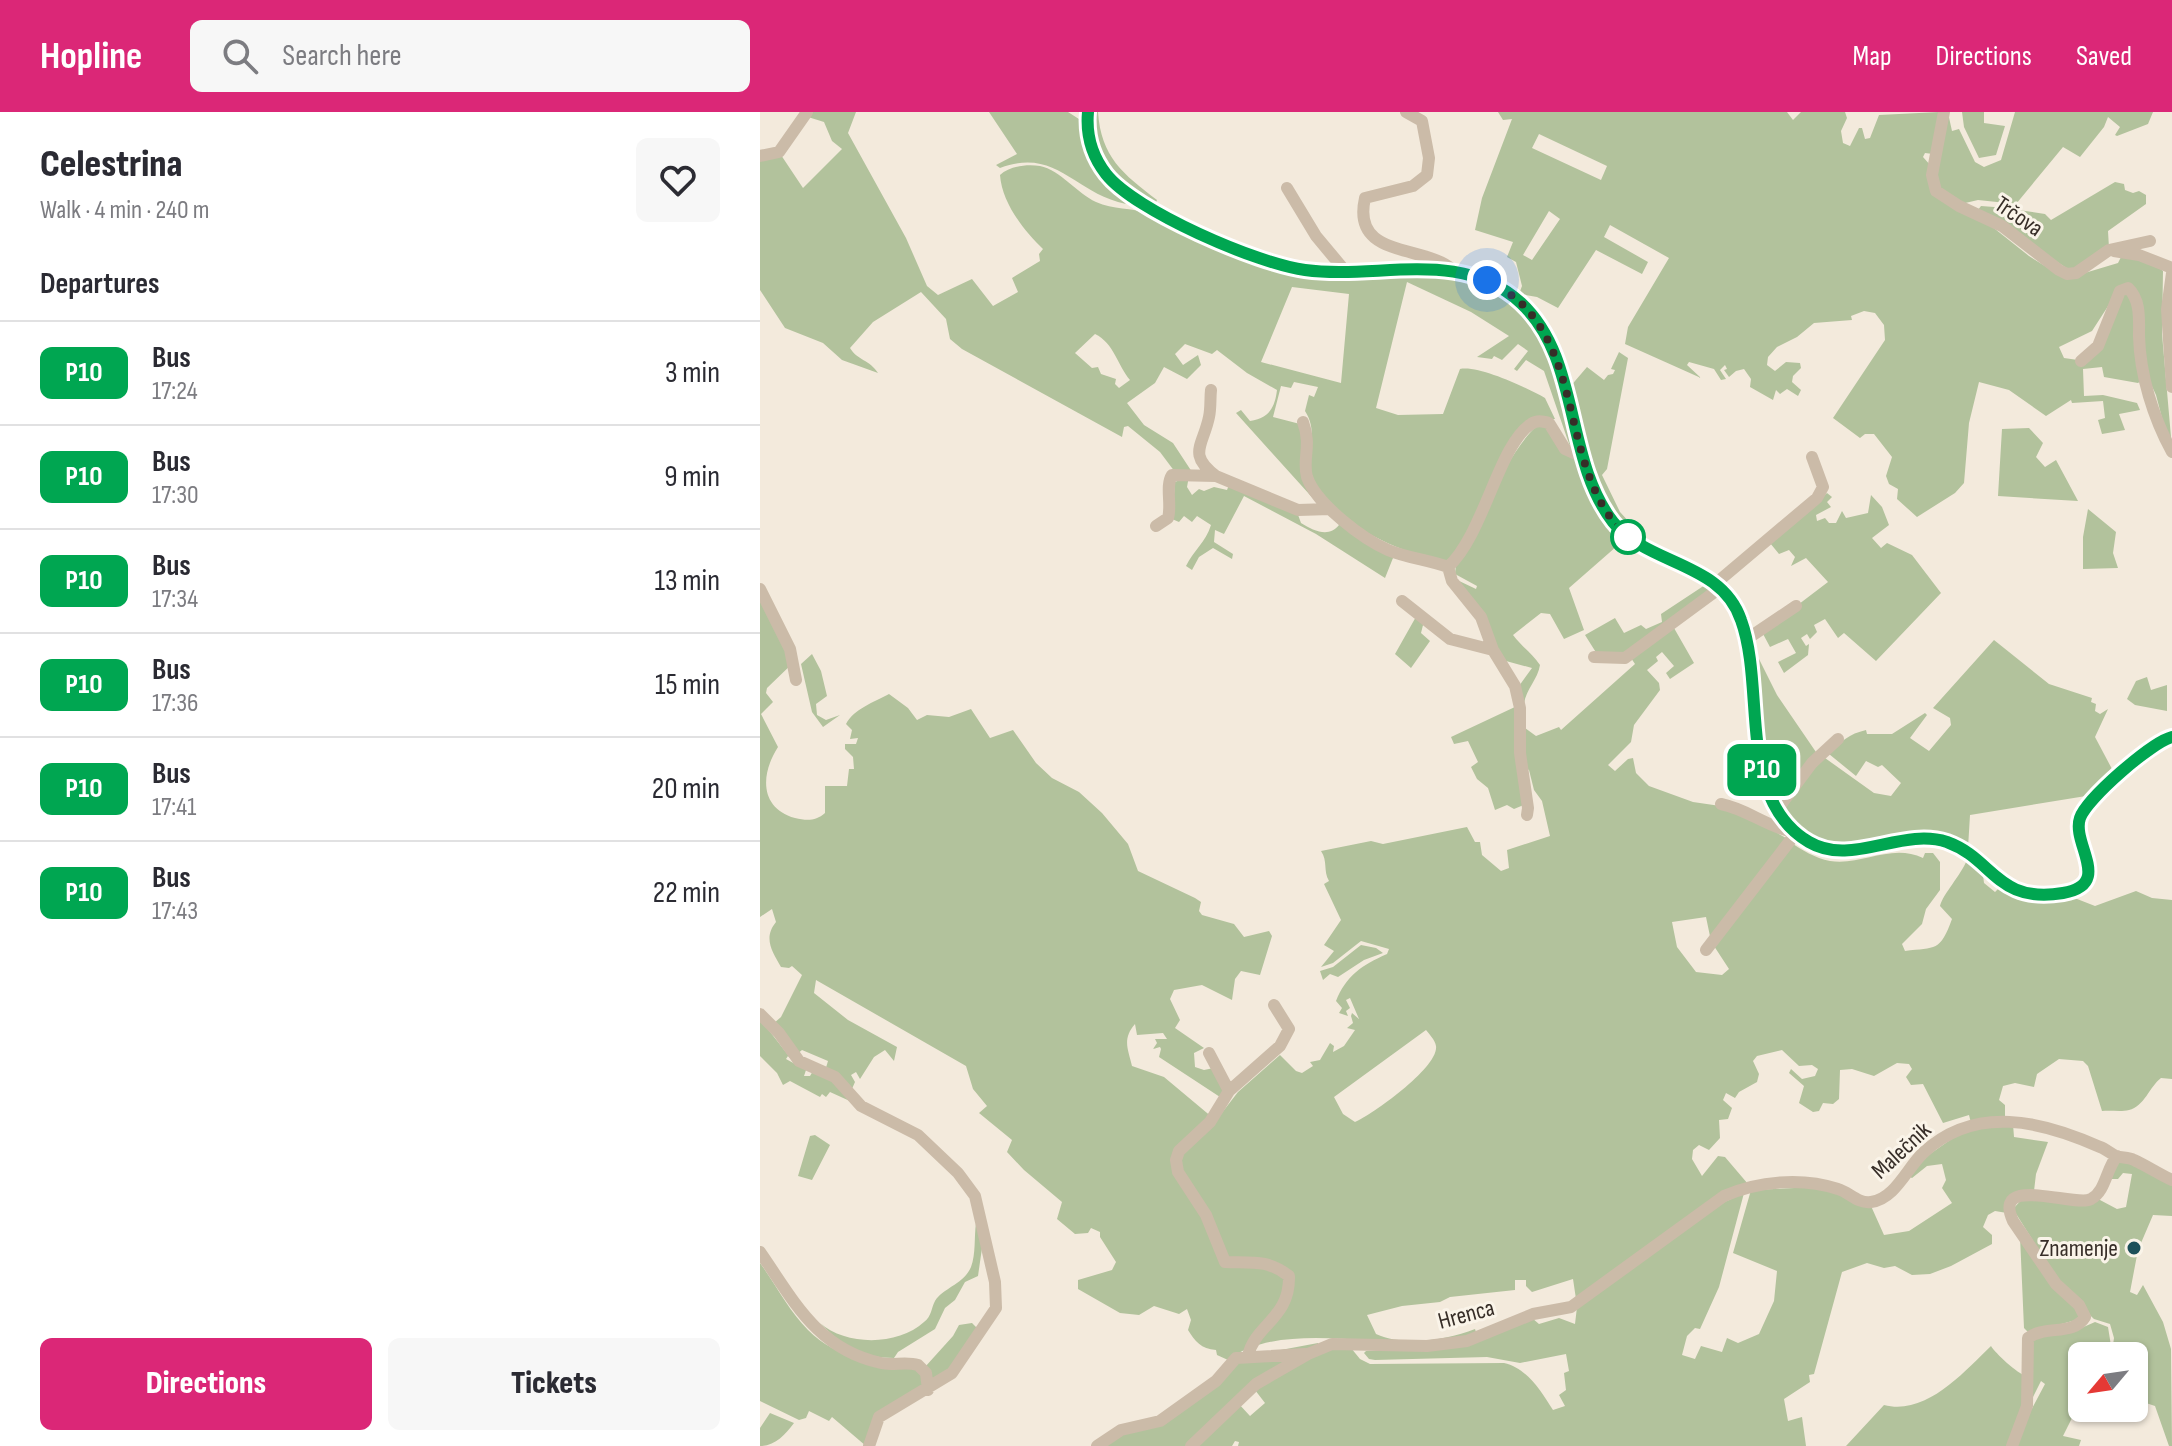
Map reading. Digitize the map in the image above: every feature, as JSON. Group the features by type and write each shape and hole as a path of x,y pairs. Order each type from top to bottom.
{"street":[{"path":"760,156 779,152 807,112"},
{"path":"1088,112 1091,145 1106,174 1124,191 1170,217 1269,261 1307,270 1346,272 1453,270 1487,280 1519,301 1538,324 1554,356 1585,458 1606,511 1625,534 1649,550 1702,573 1718,586 1737,610 1747,639 1763,772 1777,810 1796,833 1817,846 1835,851 1917,839 1940,840 1963,851 2011,888 2037,893 2068,892 2085,882 2089,870 2078,829 2083,811 2147,751 2172,737"},
{"path":"1406,112 1422,121 1429,158 1427,175 1413,186 1365,198 1367,226 1379,241 1442,261 1453,270"},
{"name":"Trčova","path":"1944,112 1932,175 1939,194 2002,226 2046,262 2067,274 2076,273 2109,250 2150,241"},
{"path":"1287,188 1322,245 1346,272"},
{"path":"2109,250 2139,255 2172,270 2167,309 2172,387"},
{"path":"2081,361 2098,346 2120,291 2128,288 2138,307 2143,379 2172,452"},
{"path":"1211,390 1209,416 1198,454 1205,468 1216,476 1284,506 1298,510 1330,509"},
{"path":"1448,567 1470,541 1511,450 1529,425 1535,421 1549,423 1565,449 1585,458"},
{"path":"1303,422 1309,444 1307,477 1330,509 1364,536 1389,550 1448,567"},
{"path":"1594,657 1625,658 1718,586 1817,498 1823,487 1812,457"},
{"path":"1156,526 1168,518 1171,507 1169,480 1172,475 1216,476"},
{"path":"1448,567 1452,581 1481,617 1493,650 1515,686 1520,708 1520,753 1527,815"},
{"path":"760,589 790,649 796,680"},
{"path":"1402,601 1450,639 1493,650"},
{"path":"1747,639 1796,606"},
{"path":"1777,810 1812,763 1838,739"},
{"path":"1721,804 1759,816 1776,829 1796,833"},
{"path":"1706,950 1796,833"},
{"path":"1248,1356 1251,1341 1279,1315 1289,1286 1289,1276 1276,1266 1261,1261 1225,1262 1206,1215 1178,1172 1176,1160 1179,1151 1210,1122 1229,1091 1280,1046 1289,1029 1274,1005"},
{"path":"760,1014 779,1033 799,1061 835,1077 861,1106 918,1135 958,1173 975,1196 992,1267 996,1308 959,1367 928,1390 879,1417 869,1446"},
{"path":"1209,1053 1229,1091"},
{"name":"Malečnik","path":"1748,1186 1761,1183 1827,1185 1866,1203 1873,1202 1891,1193 1927,1149 1963,1127 1995,1120 2035,1124 2102,1147 2117,1156 2131,1158 2172,1180"},
{"path":"2012,1446 2027,1406 2028,1338 2040,1331 2076,1326 2085,1317 2079,1305 2056,1284 2013,1221 2010,1210 2021,1195 2036,1194 2079,1202 2090,1200 2101,1189 2117,1156"},
{"name":"Hrenca","path":"1191,1446 1256,1384 1308,1354 1345,1343 1355,1346 1427,1346 1467,1341 1533,1314 1571,1307 1724,1196 1748,1186"},
{"path":"760,1252 810,1324 827,1341 879,1363 918,1365 926,1373 928,1390"},
{"path":"1097,1446 1121,1430 1160,1421 1216,1381 1236,1358 1308,1354"}],"green space":[{"path":"810,112 856,112 848,133 906,238 927,286 938,295 972,279 993,306 1018,292 1012,278 1040,261 1039,254 1043,249 1015,216 1005,196 1000,175 1013,168 1030,165 1055,172 1096,202 1148,214 1266,267 1319,275 1438,273 1463,276 1490,286 1512,301 1529,321 1542,344 1577,448 1570,446 1544,371 1526,360 1517,371 1514,369 1528,351 1518,344 1502,360 1494,356 1492,359 1477,357 1509,336 1471,312 1407,282 1376,408 1398,415 1443,414 1460,369 1468,369 1503,378 1545,398 1555,419 1549,419 1521,434 1464,547 1445,562 1388,543 1350,522 1333,508 1321,493 1310,470 1312,437 1305,411 1309,395 1314,397 1318,387 1294,382 1291,388 1281,386 1273,417 1300,424 1307,469 1319,505 1236,413 1241,410 1250,421 1262,418 1273,407 1277,390 1247,373 1217,350 1212,354 1185,344 1175,354 1183,365 1198,355 1201,365 1187,379 1164,367 1155,383 1127,403 1144,425 1173,443 1192,472 1175,472 1160,452 1128,426 1124,427 1122,437 962,349 950,339 946,319 921,292 873,322 850,348 878,373 842,360 823,343 785,328 760,290 760,159 781,155 803,188 842,149 832,141 824,122 808,117","holes":["1292,287 1349,294 1341,383 1261,362","1095,334 1111,349 1130,380 1119,388 1115,384 1116,379 1101,374 1098,367 1092,368 1075,353"]},
{"path":"989,112 1068,112 1082,121 1085,150 1094,169 1126,204 1092,191 1051,167 1020,163 1000,168 996,165 1017,154"},
{"path":"1095,112 1098,112 1109,153 1124,173 1157,200 1155,205 1119,178 1102,156 1094,128"},
{"path":"1498,112 1787,112 1793,120 1801,112 1845,112 1847,118 1841,131 1843,143 1850,146 1859,128 1862,128 1865,139 1870,138 1879,115 1939,112 1940,130 1933,154 1925,153 1923,157 1931,166 1930,184 1939,199 1990,225 2029,256 2061,276 2068,278 2118,263 2122,255 2154,264 2163,271 2162,334 2171,437 2167,437 2156,395 2144,369 2139,296 2132,287 2121,286 2092,331 2059,347 2064,358 2078,360 2081,367 2099,348 2122,294 2129,292 2136,310 2142,380 2138,383 2104,377 2102,367 2083,369 2084,396 2103,395 2137,403 2140,410 2119,414 2125,430 2102,434 2098,420 2105,418 2103,401 2072,403 2071,400 2046,416 2009,390 1979,382 1969,423 1964,483 1955,493 1917,517 1897,499 1898,489 1889,484 1886,476 1892,457 1874,434 1865,434 1860,438 1833,418 1885,340 1884,325 1875,313 1864,311 1851,316 1852,320 1814,323 1797,337 1777,347 1768,357 1767,365 1775,371 1786,362 1800,363 1801,368 1793,376 1792,382 1801,390 1798,396 1787,389 1780,394 1776,390 1773,400 1750,387 1751,379 1744,369 1729,377 1724,370 1727,369 1725,365 1720,370 1726,379 1721,380 1714,369 1689,362 1687,365 1701,378 1625,344 1628,327 1669,258 1610,225 1604,237 1648,262 1642,274 1596,250 1558,308 1537,297 1519,294 1522,286 1516,262 1507,257 1513,242 1475,230 1482,198 1512,119 1503,120","holes":["1539,134 1607,166 1601,180 1532,148","1549,211 1560,219 1532,260 1523,255"]},
{"path":"1962,112 1984,112 1984,123 2005,126 1996,155 1979,158 1964,127"},
{"path":"2015,112 2153,112 2148,124 2117,136 2120,127 2108,117 2104,127 2080,157 2063,147 2016,204 1978,200 1961,204 1940,192 1936,171 1948,113 1952,131 1959,129 1975,162 1984,167 2001,160"},
{"path":"2115,182 2124,184 2125,190 2146,195 2146,204 2108,231 2109,248 2071,271 1978,210 1981,206 2013,209 2045,214 2051,220"},
{"path":"1619,352 1628,358 1607,469 1602,475 1620,512 1640,534 1638,538 1611,506 1601,488 1586,449 1569,388 1587,367 1604,380 1613,374 1615,370 1611,369"},
{"path":"1543,423 1582,467 1593,499 1617,546 1569,588 1584,630 1564,639 1550,614 1541,613 1513,635 1540,665 1524,704 1519,686 1532,668 1506,661 1455,579 1476,589 1477,586 1455,574 1456,564 1508,464 1521,444"},
{"path":"2029,428 2043,443 2036,457 2045,467 2056,460 2078,501 1998,496 2002,429"},
{"path":"1189,476 1187,487 1192,495 1199,489 1204,491 1214,487 1227,490 1229,485 1297,512 1301,523 1316,531 1331,531 1339,525 1337,521 1395,553 1385,578 1316,534 1244,496 1224,534 1215,530 1214,542 1233,554 1232,559 1213,548 1199,557 1192,570 1186,566 1211,525 1197,516 1192,522 1184,516 1179,522 1172,519 1175,482"},
{"path":"1827,493 1832,497 1827,502 1831,507 1816,515 1817,521 1825,518 1829,523 1836,523 1842,511 1846,518 1868,513 1871,495 1882,507 1889,525 1872,538 1881,548 1887,543 1912,555 1941,593 1876,661 1844,633 1838,638 1825,619 1814,625 1817,632 1810,639 1807,634 1801,638 1806,646 1809,644 1808,655 1784,673 1778,662 1796,653 1788,639 1770,647 1762,632 1828,582 1806,558 1791,566 1795,557 1789,550 1779,554 1770,543"},
{"path":"2088,509 2116,532 2113,553 2118,568 2083,569 2083,537"},
{"path":"1708,583 1713,589 1629,653 1597,654 1585,635 1615,618 1624,633 1641,625 1646,629 1662,622 1661,614"},
{"path":"760,588 795,661 767,688 766,693 773,702 761,714 778,747 766,779 769,799 783,813 803,820 818,818 825,813 825,786 847,786 849,769 854,769 853,757 845,749 845,744 856,744 858,738 850,739 852,730 846,724 865,706 889,694 908,708 917,720 927,715 949,717 971,709 990,738 1013,730 1036,763 1052,778 1079,792 1102,813 1128,844 1138,871 1195,898 1201,902 1199,911 1202,915 1234,924 1244,937 1269,931 1272,936 1260,975 1241,971 1235,979 1232,1000 1202,985 1174,990 1170,999 1180,1020 1175,1028 1204,1048 1194,1053 1195,1067 1204,1070 1214,1068 1229,1088 1220,1097 1159,1057 1160,1047 1153,1049 1157,1043 1155,1039 1167,1039 1163,1033 1137,1035 1135,1024 1128,1034 1132,1066 1164,1077 1213,1118 1221,1114 1238,1092 1280,1055 1302,1073 1313,1066 1310,1062 1320,1060 1330,1043 1334,1046 1333,1052 1344,1046 1355,1030 1347,1028 1353,1023 1352,1013 1359,1019 1350,998 1346,1000 1350,1008 1346,1011 1348,1016 1339,1013 1342,1008 1336,1001 1340,992 1356,972 1387,954 1389,949 1361,941 1333,963 1321,967 1334,951 1324,945 1341,920 1324,884 1329,881 1321,851 1371,841 1383,844 1467,827 1475,842 1480,842 1482,855 1501,871 1509,868 1507,850 1550,836 1542,801 1534,790 1529,770 1524,767 1525,728 1536,736 1559,727 1561,730 1635,664 1631,658 1674,628 1694,663 1670,679 1666,673 1674,666 1662,652 1656,657 1658,661 1647,670 1659,683 1660,690 1634,725 1631,742 1608,765 1615,771 1633,758 1636,773 1649,786 1693,802 1734,808 1786,838 1711,941 1706,917 1672,922 1677,947 1696,972 1722,975 1729,969 1714,946 1790,842 1814,856 1842,862 1899,853 1923,858 1925,853 1933,853 1940,862 1940,890 1926,909 1922,924 1902,944 1905,951 1930,948 1940,943 1952,919 1940,906 1967,860 1995,892 2000,887 2024,897 2072,897 2095,906 2136,891 2152,898 2172,900 2172,1079 2161,1078 2134,1108 2102,1111 2088,1066 2083,1061 2059,1059 2037,1074 2034,1087 2015,1083 2003,1086 1999,1100 2005,1105 2005,1117 1971,1123 1969,1115 1943,1123 1923,1084 1911,1085 1906,1077 1912,1069 1909,1064 1897,1063 1874,1076 1852,1069 1840,1070 1839,1099 1833,1104 1823,1103 1819,1111 1813,1112 1799,1103 1804,1086 1789,1073 1791,1069 1802,1079 1815,1076 1818,1069 1812,1065 1799,1066 1782,1050 1757,1056 1753,1061 1759,1074 1757,1082 1739,1092 1735,1098 1726,1093 1723,1100 1732,1108 1728,1119 1719,1120 1720,1138 1709,1150 1699,1145 1693,1150 1692,1159 1702,1176 1718,1156 1725,1157 1748,1184 1576,1299 1573,1279 1532,1292 1526,1286 1526,1280 1515,1280 1515,1290 1450,1297 1440,1302 1402,1306 1367,1315 1376,1334 1387,1338 1413,1341 1439,1339 1475,1329 1477,1335 1416,1343 1293,1339 1247,1349 1228,1360 1193,1338 1188,1330 1191,1320 1187,1309 1179,1314 1154,1306 1139,1315 1120,1313 1078,1289 1078,1280 1112,1270 1116,1262 1100,1232 1091,1228 1088,1233 1075,1234 1057,1219 1062,1202 1007,1152 1012,1140 979,1113 987,1106 973,1089 966,1066 816,980 814,993 848,1020 897,1047 894,1061 885,1050 874,1057 860,1079 856,1072 851,1075 855,1082 851,1091 825,1071 828,1061 802,1050 796,1055 773,1024 781,1017 802,975 792,966 781,967 772,950 769,939 776,922 772,909 760,917","holes":["1426,1030 1436,1046 1427,1066 1376,1110 1355,1122 1343,1114 1334,1097"]},
{"path":"1417,615 1424,621 1421,633 1430,641 1411,668 1395,654"},
{"path":"1994,640 2049,684 2092,698 2091,702 2096,704 2095,711 2100,714 2108,709 2095,737 2112,769 2121,766 2086,796 1970,815 1968,848 1951,838 1839,845 1812,839 1800,830 1784,812 1785,808 1808,772 1825,758 1874,793 1891,796 1901,783 1882,765 1878,767 1866,761 1856,776 1829,754 1855,734 1866,730 1867,734 1892,734 1925,713 1927,715 1910,738 1929,751 1951,725 1950,718 1933,708"},
{"path":"812,654 821,671 827,696 816,704 817,715 826,720 840,715 823,727 812,712 801,664"},
{"path":"1759,659 1777,695 1818,755 1779,802 1766,760 1755,661"},
{"path":"2147,677 2151,690 2167,685 2167,711 2135,705 2127,699 2136,681"},
{"path":"1517,706 1526,804 1514,809 1507,805 1495,810 1488,788 1477,779 1471,767 1478,762 1468,741 1454,744 1451,737"},
{"path":"1361,945 1383,953 1364,960 1338,977 1330,974 1323,980 1320,971 1333,967"},
{"path":"760,1019 792,1060 788,1056 786,1059 806,1070 804,1076 810,1076 813,1071 832,1081 852,1102 830,1092 826,1097 822,1094 820,1097 790,1081 783,1085 777,1073 760,1056"},
{"path":"2013,1124 2014,1137 2048,1142 2036,1174 2034,1191 2022,1192 2007,1213 1995,1211 1988,1215 1983,1227 1992,1235 1992,1244 1930,1274 1912,1275 1895,1266 1884,1268 1867,1263 1842,1272 1814,1374 1809,1375 1810,1382 1784,1399 1788,1421 1802,1417 1806,1446 1238,1446 1239,1442 1235,1441 1232,1446 1193,1446 1238,1403 1250,1416 1265,1403 1255,1390 1329,1348 1351,1348 1360,1359 1370,1364 1504,1363 1526,1375 1553,1410 1565,1406 1559,1395 1566,1390 1564,1373 1569,1371 1566,1354 1520,1363 1487,1357 1375,1360 1364,1353 1434,1348 1532,1318 1539,1324 1559,1318 1575,1324 1577,1307 1716,1206 1744,1193 1719,1287 1700,1329 1695,1328 1687,1336 1682,1355 1695,1359 1701,1346 1722,1352 1727,1338 1738,1343 1759,1334 1774,1301 1777,1271 1733,1253 1751,1190 1817,1187 1871,1206 1884,1235 1909,1231 1952,1203 1942,1188 1946,1180 1942,1164 1927,1166 1912,1178 1908,1176 1917,1163 1963,1131"},
{"path":"815,1135 830,1145 812,1180 798,1176 810,1136"},
{"path":"2124,1160 2172,1184 2172,1216 2153,1215 2138,1250 2130,1292 2137,1295 2143,1285 2163,1322 2171,1349 2172,1446 2169,1446 2155,1406 2148,1404 2148,1342 2113,1342 2110,1324 2094,1319 2064,1290 2013,1209 2024,1197 2100,1200 2117,1209 2126,1207 2132,1174 2123,1173 2118,1179 2109,1179 2114,1165"},
{"path":"976,1223 982,1248 978,1276 965,1282 955,1300 945,1308 935,1329 898,1352 894,1358 872,1356 853,1349 820,1323 831,1331 857,1339 887,1339 913,1330 929,1317 935,1301 968,1273 974,1257"},
{"path":"2020,1236 2083,1318 2029,1333 2024,1328"},
{"path":"760,1263 795,1315 819,1340 860,1359 919,1370 925,1386 888,1410 866,1446 832,1417 829,1421 809,1411 806,1418 799,1420 760,1401"},
{"path":"2095,1322 2108,1327 2110,1342 2068,1342 2070,1422 2063,1436 2081,1440 2079,1446 2016,1446 2045,1384 2041,1381 2032,1399 2032,1339 2079,1329"},
{"path":"972,1323 981,1332 934,1385 925,1367 959,1325"},
{"path":"1318,1343 1319,1347 1253,1383 1187,1446 1103,1446 1117,1437 1164,1421 1243,1357"},
{"path":"1991,1346 2007,1363 2026,1376 2024,1403 2010,1446 1846,1446 1884,1405 1900,1407 1929,1398 1956,1379"},
{"path":"770,1413 794,1423 779,1439 760,1446 760,1428"}],"bus line":[{"name":"P10","path":"1088,112 1091,145 1100,166 1114,183 1149,208 1232,247 1288,267 1307,270 1453,270 1487,280 1519,301 1538,324 1554,356 1591,478 1615,524 1637,544 1702,573 1737,610 1747,639 1758,740 1767,789 1787,825 1805,840 1835,851 1917,839 1940,840 1963,851 2011,888 2050,894 2068,892 2085,882 2088,876 2089,864 2078,829 2083,811 2147,751 2172,737"}],"place":[{"name":"Znamenje","path":"2134,1248"}],"route":[{"path":"1487,280 1519,301 1538,324 1562,378 1598,495 1615,524 1628,537"}]}
